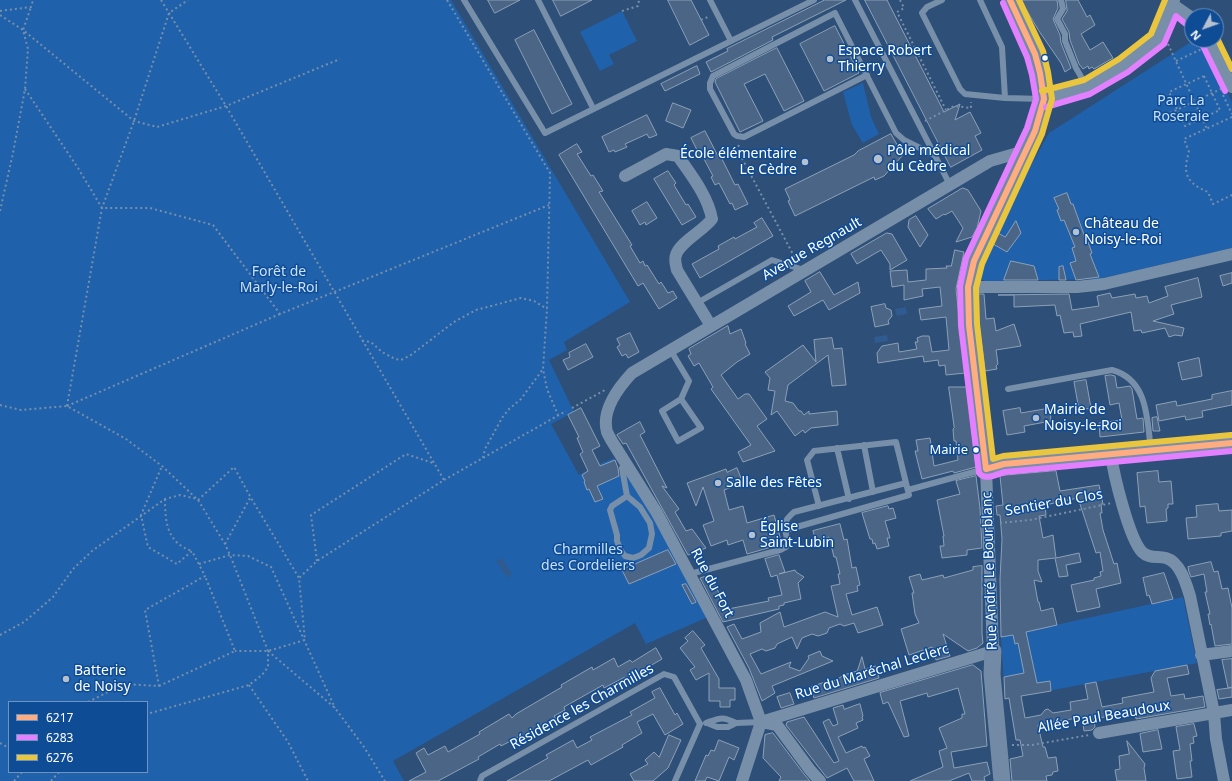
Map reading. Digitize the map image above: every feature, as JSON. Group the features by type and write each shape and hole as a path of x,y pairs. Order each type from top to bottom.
{"street":[{"name":"Rue André Le Bourblanc","path":"1002,781 992,674 993,651 989,524 985,452 969,325 968,287 974,260 1035,130 1044,99 1035,54 1010,0"},
{"path":"1044,99 1087,87 1123,66 1158,39 1173,2 1184,11"},
{"path":"1207,48 1226,88"},
{"name":"Avenue Regnault","path":"621,384 632,373 950,185 990,162 1025,151"},
{"path":"625,176 666,154 678,156 693,178 710,208 712,219 707,226 680,247 675,256 675,262 677,270 711,326"},
{"path":"968,287 1078,287 1104,284 1232,254"},
{"name":"Rue du Fort","path":"621,384 611,402 606,416 607,431 657,513 690,574 746,680 761,722"},
{"path":"986,469 1004,464 1151,452 1232,443"},
{"path":"1111,455 1129,524 1138,546 1143,553 1149,557 1166,558 1174,563 1180,570 1190,596 1214,714 1216,739 1224,781"},
{"path":"1201,655 1232,650"},
{"name":"Rue du Maréchal Leclerc","path":"761,722 993,651"},
{"name":"Allée Paul Beaudoux","path":"1099,733 1232,710"},
{"path":"742,781 761,722 777,725 810,770 820,781"}],"lane":[{"path":"464,0 545,133 814,0"},
{"path":"538,0 593,108"},
{"path":"710,0 731,41"},
{"path":"856,0 950,185"},
{"path":"942,0 927,7 922,13 960,89 965,94 1005,98 1044,99"},
{"path":"980,0 1002,46 1005,98"},
{"path":"1061,0 1063,9 1057,19 1065,34 1065,41 1076,68 1087,87"},
{"path":"867,75 744,137 734,134 710,89 710,83 713,76 835,13 867,75 896,133 904,140 934,155"},
{"path":"697,303 772,260 805,271"},
{"path":"671,351 689,381 681,400 662,411 678,441 701,428 681,400"},
{"path":"1008,389 1112,370 1122,373 1131,380 1144,399 1151,452"},
{"path":"786,530 909,495 896,442 814,450 807,460 818,506"},
{"path":"864,445 873,492"},
{"path":"837,448 849,499"},
{"path":"624,461 622,468 627,496 640,507 650,523 652,534 649,548 642,554 633,558 625,556 621,551 617,541 617,535 610,510 612,506 627,496"},
{"path":"908,490 986,469"},
{"path":"690,574 780,550 786,547 788,543 784,523 794,512 849,499 906,483"},
{"name":"Résidence les Charmilles","path":"480,781 482,776 664,674 674,677 704,723"},
{"path":"675,781 704,723 717,727 728,727 736,723 761,722"}],"path":[{"path":"0,211 25,89 28,49 23,30 32,7 33,0"},
{"path":"162,0 226,106 444,480"},
{"path":"67,406 102,208 134,121 169,13 188,0"},
{"path":"447,0 550,173 547,308 543,369 547,389 558,415"},
{"path":"622,11 638,6 639,0"},
{"path":"900,0 904,8 897,12 946,110"},
{"path":"0,11 32,7"},
{"path":"0,15 23,30 134,121 157,127 226,106 340,59"},
{"path":"1167,42 1207,128"},
{"path":"1176,61 1200,48"},
{"path":"1204,76 1220,110 1185,126 1169,92 1186,84 1204,76"},
{"path":"1218,83 1226,88 1232,114"},
{"path":"1170,112 1226,88"},
{"path":"25,89 78,168 102,208"},
{"path":"918,123 926,121 954,106 970,108 971,101"},
{"path":"1232,117 1184,139 1190,152 1186,164 1188,177 1197,187 1208,192 1213,204 1232,195"},
{"path":"744,137 737,149 794,256 805,271"},
{"path":"0,405 21,410 67,406 280,314 549,205"},
{"path":"102,208 150,208 213,225 280,314"},
{"path":"362,341 371,342 382,352 395,359 401,360 411,355 454,322 476,310 521,298 534,301 547,308"},
{"path":"483,458 485,449 502,418 509,409 521,399 543,369"},
{"path":"572,408 610,387 621,384"},
{"path":"67,406 126,439 162,466 198,500 225,544 268,651 268,667 262,675 249,685 148,714"},
{"path":"299,578 317,561 444,480 566,411"},
{"path":"317,561 311,515 406,454 434,464"},
{"path":"162,466 141,515 148,547 177,564 192,551"},
{"path":"198,500 234,467 299,578 305,640"},
{"path":"0,635 24,622 53,597 73,569 92,551 141,515 165,499 180,495 198,500"},
{"path":"225,544 251,498"},
{"path":"165,499 165,515 168,531 182,548 192,551 205,576 235,651"},
{"name":"Sentier du Clos","path":"989,524 1030,520 1108,505 1122,500"},
{"path":"199,564 230,555 248,556 271,567 336,708 364,747 385,781"},
{"path":"159,686 145,610 205,576"},
{"path":"90,701 124,684 159,686 235,651 268,651 305,640"},
{"path":"268,651 336,708"},
{"path":"249,685 288,742 308,781"},
{"name":"Allée Paul Beaudoux","path":"999,746 1032,745 1099,733"},
{"path":"14,781 21,773"},
{"path":"52,781 58,773"}],"green space":[{"name":"Forêt de Marly-le-Roi","path":"0,0 451,0 630,302 564,342 567,350 549,360 574,412 551,424 579,475 614,458 620,475 627,472 653,512 708,617 646,644 635,623 393,761 404,781 0,781"},
{"path":"622,11 637,41 609,55 614,64 600,71 580,32"},
{"name":"Parc La Roseraie","path":"1184,46 1184,48 1206,48 1232,102 1232,248 1099,279 986,281 977,278 1010,203 1049,133"},
{"path":"863,83 871,117 879,134 863,143 852,125 843,92"},
{"path":"1183,597 1197,663 1005,699 1001,637"}],"shaded area":[{"path":"906,307 907,314 897,316 895,309"},
{"path":"887,335 888,341 875,343 874,337"},
{"path":"502,558 512,574 507,578 496,561"}],"building":[{"path":"488,0 520,0 495,13"},
{"path":"553,0 592,0 561,16"},
{"path":"668,0 691,0 709,35 690,45"},
{"path":"825,0 846,0 772,37 773,40 711,72 706,62 728,51 727,49"},
{"path":"865,0 887,0 944,112 960,104 955,120 970,112 981,133 975,136 982,150 951,167"},
{"path":"1021,0 1057,0 1058,8 1053,19 1071,68 1065,72 1061,63 1039,31"},
{"path":"1066,0 1078,0 1087,17 1090,15 1095,25 1081,34 1090,50 1103,42 1113,58 1094,69 1092,67 1089,69 1088,66 1083,69 1079,64 1070,40 1069,32 1062,19 1067,11"},
{"name":"Espace Robert Thierry","path":"835,26 859,73 824,91 800,44"},
{"path":"534,30 572,104 552,114 515,40"},
{"path":"777,48 804,101 784,111 765,74 744,84 763,121 740,132 715,82 716,79"},
{"path":"697,66 700,74 665,91 661,84"},
{"path":"673,103 691,110 683,128 666,121"},
{"path":"647,115 657,135 649,138 647,134 625,144 627,147 615,152 614,150 609,152 602,137"},
{"path":"705,131 719,158 721,157 735,185 738,184 748,204 735,210 732,203 730,204 719,183 715,185 711,177 713,176 703,157 699,159 695,151 697,150 691,138"},
{"path":"891,134 903,155 884,176 875,180 874,177 795,216 788,201 790,200 785,189 854,155 858,151"},
{"path":"577,144 582,152 577,154 603,191 599,192 632,245 630,246 640,263 643,261 645,266 647,265 659,284 661,282 668,293 673,291 677,298 659,309 643,283 638,286 559,155"},
{"path":"668,171 676,183 674,185 686,205 688,204 696,217 682,225 654,179"},
{"path":"963,188 968,190 981,211 977,228 972,237 956,242 963,228 952,211 936,219 928,209"},
{"name":"Château de Noisy-le-Roi","path":"1067,193 1071,204 1073,204 1087,243 1088,242 1092,253 1090,254 1099,277 1076,280 1070,263 1076,261 1072,248 1075,247 1064,220 1061,221 1057,210 1059,209 1054,198"},
{"path":"647,202 657,218 646,225 645,222 640,225 632,211"},
{"path":"916,216 928,235 920,247 908,227 909,220"},
{"path":"762,218 773,236 700,278 692,264 719,249 718,246 757,227 754,223"},
{"path":"1016,221 1021,233 1007,252 993,244 998,233 1005,237"},
{"path":"887,233 892,234 907,260 890,270 890,264 881,250 857,264 851,254"},
{"path":"955,250 964,252 956,289 965,373 946,375 945,365 939,366 938,360 924,362 923,356 878,363 877,353 882,346 898,343 899,352 917,349 915,342 918,342 917,338 922,336 929,336 932,352 949,350 946,317 921,320 919,309 942,306 940,287 922,289 923,296 904,300 904,285 892,287 890,271 907,270 908,282 926,280 926,269 947,268 946,266 951,266"},
{"path":"1011,261 1034,266 1038,280 1004,280"},
{"path":"1063,266 1066,280 1059,280 1059,267"},
{"path":"820,272 834,295 858,282 860,293 829,310 823,300 794,316 788,306 811,292 805,281"},
{"path":"1232,273 1232,283 1223,286 1220,276"},
{"path":"1198,278 1202,297 1171,305 1174,314 1153,321 1184,328 1182,336 1175,335 1169,337 1165,328 1142,333 1141,330 1134,331 1131,312 1080,324 1082,336 1074,337 1073,332 1064,333 1060,315 1057,316 1055,305 1014,307 1014,295 998,295 1069,294 1072,310 1099,306 1097,296 1110,293 1112,298 1135,294 1136,298 1147,296 1149,303 1168,296 1165,287"},
{"path":"978,294 984,294 986,319 994,318 996,331 1014,324 1021,346 996,350 998,364 996,366 997,369 985,371 979,324"},
{"path":"885,304 886,308 891,310 892,316 888,321 889,324 875,327 871,307"},
{"path":"728,326 730,334 741,329 746,343 745,344 750,354 721,375 738,399 745,394 749,394 767,419 757,426 775,451 743,462 738,452 751,445 711,389 713,387 699,363 694,366 688,356 691,354 689,349"},
{"path":"630,333 639,352 628,358 626,354 622,356 617,347 620,345 617,339"},
{"path":"832,338 834,349 842,348 846,385 832,386 828,355 788,385 785,401 793,403 804,415 809,411 809,414 837,411 838,425 811,428 805,433 803,430 795,436 777,411 771,415 775,391 768,390 770,378 765,372 803,345 816,362 814,340"},
{"path":"586,344 593,357 568,370 563,360 570,357 569,353"},
{"path":"1199,358 1202,376 1182,380 1178,363"},
{"path":"1105,376 1115,376 1117,388 1130,386 1132,389 1137,419 1143,418 1144,432 1100,437 1099,423 1122,420 1119,403 1110,405"},
{"path":"1086,380 1091,408 1079,410 1074,382"},
{"path":"949,387 967,387 976,467 922,479 915,451 918,451 916,440 930,438 934,466 958,460 956,441 954,441"},
{"path":"1232,391 1232,405 1202,411 1203,417 1186,420 1185,416 1159,421 1156,405 1176,401 1177,406 1212,399 1212,395"},
{"path":"581,408 600,446 592,450 600,466 615,460 618,468 619,476 597,486 603,499 595,502 589,489 587,490 584,482 585,481 582,475 588,471 580,454 583,452 577,438 579,437 568,415"},
{"path":"1020,408 1021,413 1050,408 1051,421 1024,426 1025,432 1007,435 1003,411"},
{"path":"1157,417 1160,431 1153,431 1152,418"},
{"path":"640,422 645,432 640,435 667,488 662,486 679,509 675,512 686,531 692,529 706,548 688,555 626,443 623,444 617,435"},
{"path":"737,468 741,478 738,482 731,485 732,487 724,490 729,510 743,506 747,523 774,515 782,544 747,554 743,540 728,545 727,540 711,546 703,525 714,521 703,487 696,506 687,483 726,469 727,472"},
{"path":"1056,471 1060,491 1099,485 1103,504 1101,504 1102,513 1100,513 1103,530 1114,564 1117,563 1121,583 1096,589 1100,607 1077,612 1071,585 1094,580 1094,578 1101,576 1100,572 1103,571 1100,552 1096,553 1078,498 1045,505 1046,515 1039,516 1043,538 1053,535 1056,558 1079,553 1081,562 1066,565 1068,576 1059,577 1055,558 1038,560 1038,571 1042,582 1034,580 1038,602 1041,611 1053,608 1057,625 1026,632 1037,683 1050,681 1051,691 1021,696 1025,718 1041,715 1048,709 1053,713 1071,710 1070,702 1088,699 1085,684 1096,682 1102,707 1123,703 1122,698 1154,692 1151,678 1155,671 1187,665 1189,674 1167,678 1171,696 1184,694 1185,699 1203,696 1205,707 1136,719 1135,711 1094,719 1095,727 1092,730 1084,731 1082,717 1038,725 1043,747 1045,747 1048,758 1056,757 1058,771 1053,772 1052,775 1046,776 1047,781 1012,781 1010,759 1023,756 1020,740 1016,740 1009,698 1005,699 1004,677 1024,673 1018,643 1015,644 1013,635 1001,637 1000,579 1002,539 1000,515 997,515 996,506 1003,505 1000,476"},
{"path":"1158,471 1159,482 1171,481 1173,504 1168,504 1168,508 1166,509 1167,521 1147,523 1145,506 1140,507 1137,473"},
{"path":"976,476 980,508 982,548 967,550 967,555 942,558 940,546 944,546 944,536 937,500 960,494 956,481"},
{"path":"1218,504 1219,511 1232,510 1232,531 1221,533 1221,536 1188,539 1186,518 1197,517 1196,506"},
{"path":"888,506 889,509 893,508 896,518 885,521 890,538 887,538 889,546 877,549 875,543 873,544 872,539 870,539 862,513"},
{"path":"840,524 844,540 847,539 852,568 856,567 860,585 857,586 858,591 846,594 852,615 877,607 883,625 858,633 854,623 844,626 840,624 829,628 827,633 818,636 812,634 802,638 797,649 792,637 777,644 775,648 766,651 762,649 750,654 761,674 791,662 789,667 800,671 809,658 808,656 820,651 822,656 833,661 772,686 775,693 762,701 749,668 727,627 734,624 742,639 761,632 760,623 780,612 784,627 825,612 838,617 831,586 840,584 838,574 840,574 836,557 834,557 829,537 816,541 813,531"},
{"path":"668,550 676,564 629,584 622,570"},
{"path":"779,555 785,572 779,574 795,570 804,577 798,583 801,599 784,603 784,605 779,606 779,609 723,622 700,578 709,575 728,609 769,601 768,598 782,595 777,575 771,577 765,559"},
{"path":"1211,562 1214,572 1218,571 1222,589 1228,588 1232,608 1232,644 1215,646 1208,614 1210,614 1205,592 1207,592 1204,574 1191,577 1189,572 1188,567"},
{"path":"982,566 983,643 977,648 968,651 943,634 950,656 936,660 932,647 909,655 901,629 919,623 915,614 912,593 914,593 909,577 920,574 922,580 943,575 944,578 973,570 973,567"},
{"path":"1164,573 1173,599 1152,604 1149,595 1147,596 1143,578"},
{"path":"686,584 696,602 692,604 682,585"},
{"path":"693,631 705,645 701,648 719,679 719,688 735,688 735,700 730,700 730,707 720,707 720,701 709,701 709,673 696,680 690,670 695,667 680,648 688,641 685,638"},
{"path":"656,648 662,659 626,680 625,677 604,688 603,685 564,707 565,710 554,716 556,719 523,737 522,735 501,746 500,744 478,757 479,759 438,781 409,781 426,772 416,753 424,748 428,755 445,746 448,752 480,734 479,732 509,714 512,718 516,714 562,687 561,685 592,667 593,670 614,658 618,667 630,660 632,662"},
{"path":"862,657 865,669 876,666 879,678 814,698 810,687 828,681 829,684 844,675 857,671"},
{"path":"1232,659 1232,687 1228,688 1222,660"},
{"path":"973,665 981,671 987,746 951,752 954,768 987,762 990,774 984,777 985,781 972,781 969,773 949,781 910,781 943,767 939,751 947,748 939,728 962,718 962,714 965,714 958,688 928,697 927,693 900,701 909,736 904,737 888,702 883,704 880,693"},
{"path":"660,688 675,715 677,713 683,724 665,735 653,714 637,722 642,733 622,745 623,747 591,765 588,760 549,781 507,781 548,758 546,755 573,740 577,748 592,740 590,737 632,715 630,712 655,698 652,692"},
{"path":"1232,688 1232,697 1219,699 1217,690"},
{"path":"790,693 794,704 781,708 777,697"},
{"path":"860,704 863,720 856,723 858,728 838,737 846,753 862,746 863,748 865,747 870,756 864,759 874,781 854,781 847,768 827,778 786,725 787,722 804,717 834,763 839,761 823,722 829,719 833,726 838,724 833,708 843,705 844,709"},
{"path":"1194,724 1197,736 1193,737 1194,743 1190,744 1192,777 1177,779 1173,751 1180,750 1176,727"},
{"path":"1158,730 1162,749 1143,752 1140,734"},
{"path":"773,733 810,781 779,781 781,777 763,758 765,735"},
{"path":"669,735 681,740 668,768 653,781 634,781 630,774 648,764 645,760 654,752 659,757"},
{"path":"719,740 739,748 734,760 729,757 719,781 707,777 705,781 695,781 706,755 708,756 711,750 714,751"},
{"path":"1127,741 1145,764 1144,768 1146,781 1117,781 1115,770 1120,769 1119,756 1129,754"}],"transit line":[{"name":"6217","path":"986,469 969,325 968,287 974,261 1035,131 1044,99 1035,54 1010,0"},
{"name":"6276","path":"1019,0 1043,51 1052,99 1042,134 982,264 976,288 977,324 993,459 1003,456 1231,435"},
{"name":"6276","path":"1042,91 1084,80 1119,59 1151,34 1165,0"},
{"name":"6283","path":"1003,3 1027,57 1036,99 1027,128 966,258 960,286 961,326 979,473 988,477 1005,472 1232,451"},
{"name":"6283","path":"1046,107 1090,94 1128,72 1164,44 1176,16 1184,23"},
{"name":"6283","path":"1204,48 1225,91"},
{"name":"6276","path":"1222,48 1232,69"},
{"name":"6217","path":"986,469 1004,464 1232,443"}],"place":[{"name":"Espace Robert Thierry","path":"830,59"},
{"name":"Pôle médical du Cèdre","path":"878,159"},
{"name":"École élémentaire Le Cèdre","path":"805,162"},
{"name":"Château de Noisy-le-Roi","path":"1076,232"},
{"name":"Mairie de Noisy-le-Roi","path":"1036,418"},
{"name":"Mairie","path":"976,450"},
{"name":"Salle des Fêtes","path":"718,483"},
{"name":"Église Saint-Lubin","path":"752,535"},
{"name":"Batterie de Noisy","path":"66,679"}],"park label":[{"name":"Charmilles des Cordeliers","path":"588,558"}]}
